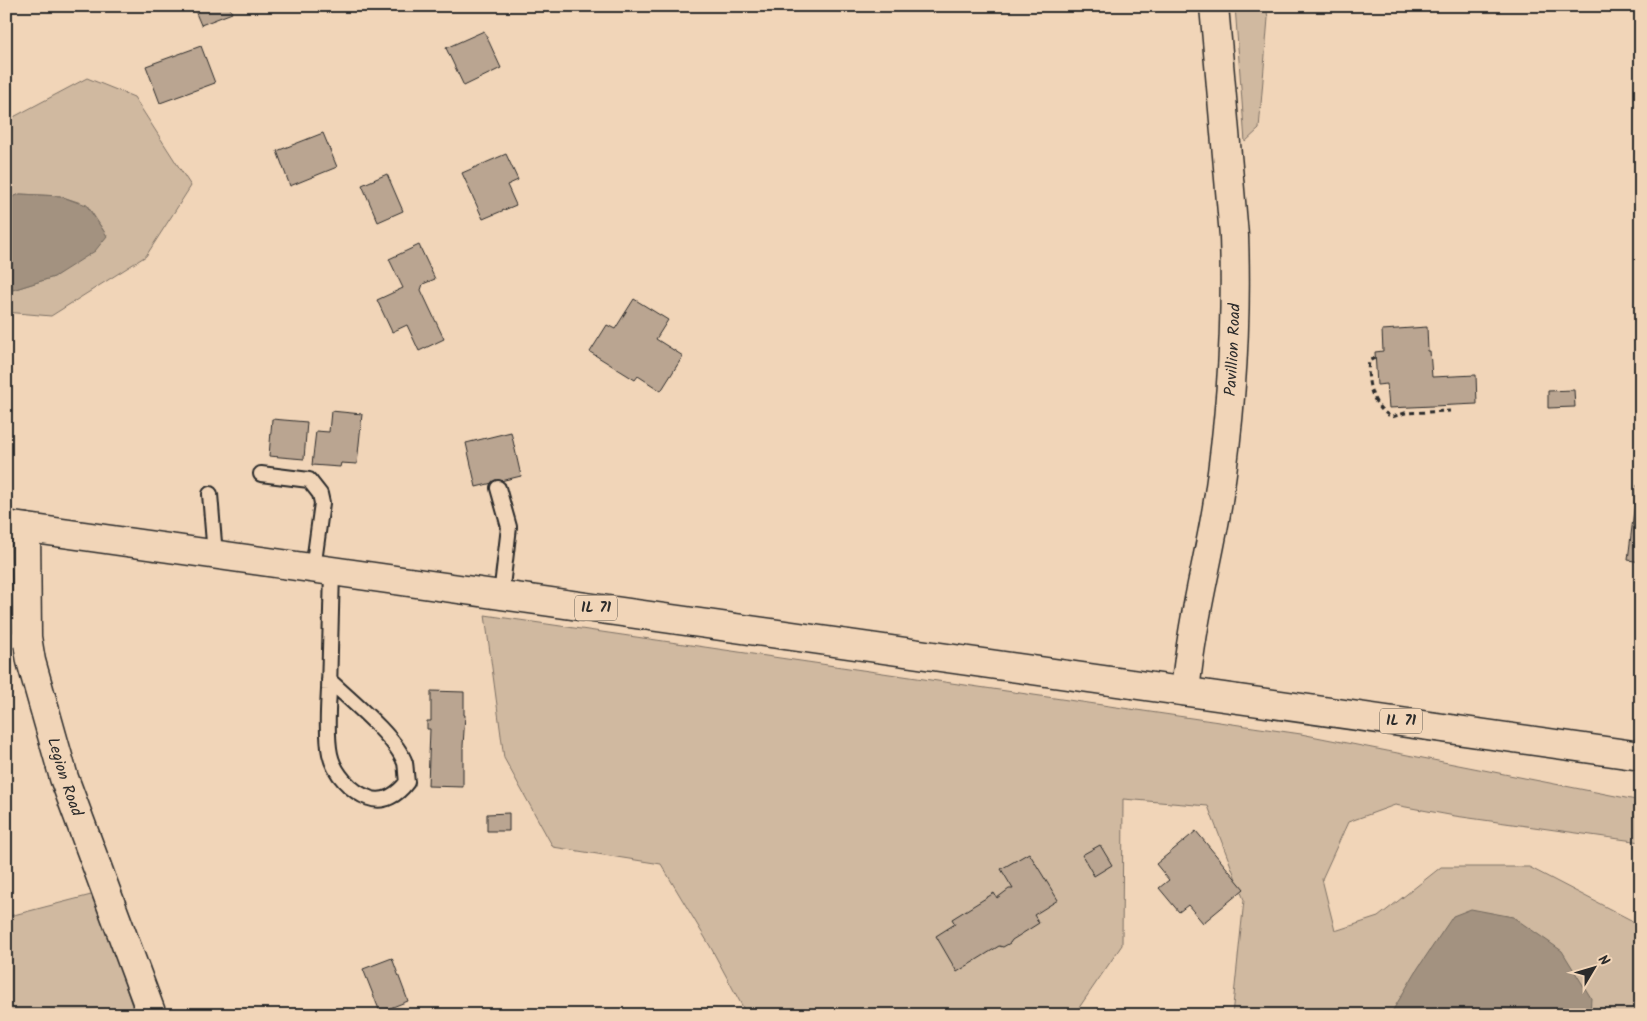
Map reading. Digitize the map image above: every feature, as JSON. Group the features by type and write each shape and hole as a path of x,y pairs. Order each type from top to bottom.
{"main road":[{"name":"Pavillion Road","path":"1185,691 1192,639 1224,464 1233,354 1234,236 1214,6"},
{"name":"IL 71","path":"16,526 1641,756"},
{"name":"Legion Road","path":"16,526 17,639 31,661 64,778 152,1015"}],"lane":[{"path":"261,474 309,480 320,494 322,503 323,570 329,680 330,755 339,776 355,792 370,799 385,799 400,792 407,782 405,763 398,748 329,680"},
{"path":"498,488 509,527 501,595"},
{"path":"210,494 215,554"}],"path":[{"path":"1375,358 1369,362 1368,369 1371,391 1385,414 1392,417 1405,413 1450,411"}],"shaded area":[{"path":"1235,6 1266,6 1268,18 1259,129 1245,142"},
{"path":"87,78 134,97 191,186 146,256 51,316 6,312 6,292 54,277 107,236 87,205 60,196 20,194 6,200 6,121"},
{"path":"20,194 60,196 87,206 107,236 95,251 54,277 6,292 6,200"},
{"path":"485,615 1301,734 1641,801 1641,842 1455,816 1395,805 1348,822 1322,879 1335,931 1378,917 1441,867 1529,867 1631,920 1641,928 1641,1015 1232,1015 1244,900 1208,806 1123,799 1122,945 1074,1015 747,1015 710,946 661,864 553,847 504,758"},
{"path":"95,894 135,1015 6,1015 6,917"},
{"path":"1471,909 1513,917 1562,951 1591,998 1590,1015 1390,1015 1418,968 1453,916"}],"building":[{"path":"193,6 229,6 232,13 201,25"},
{"path":"484,31 501,68 464,86 446,48"},
{"path":"201,46 215,83 160,103 146,66"},
{"path":"323,133 337,167 290,186 277,151"},
{"path":"506,154 518,180 507,185 516,205 483,219 462,173"},
{"path":"387,174 403,211 378,222 362,185"},
{"path":"419,245 435,279 423,284 421,290 444,339 419,351 407,325 392,332 377,300 403,288 389,259"},
{"path":"634,299 668,320 656,339 683,356 661,391 638,376 635,380 590,352 607,325 615,329"},
{"path":"1427,327 1432,377 1476,375 1477,404 1389,408 1387,384 1377,385 1375,352 1383,351 1382,330"},
{"path":"1574,390 1575,407 1548,408 1548,391"},
{"path":"331,411 362,414 357,464 341,463 340,467 312,465 316,431 329,432"},
{"path":"272,419 307,422 304,459 269,456"},
{"path":"511,432 521,476 476,487 466,443"},
{"path":"1637,485 1641,486 1641,562 1628,560"},
{"path":"431,691 464,692 463,787 428,786 430,729 427,729 427,721 431,721"},
{"path":"509,813 509,831 487,831 487,814"},
{"path":"1196,831 1244,889 1203,923 1188,905 1179,912 1159,888 1169,880 1156,864"},
{"path":"1100,845 1112,865 1094,876 1082,855"},
{"path":"1029,853 1058,900 1034,915 1039,923 1010,943 1003,947 999,946 957,972 936,936 955,924 952,919 994,893 997,898 1009,889 1013,889 1001,869"},
{"path":"392,958 408,1001 380,1012 363,969"}]}
